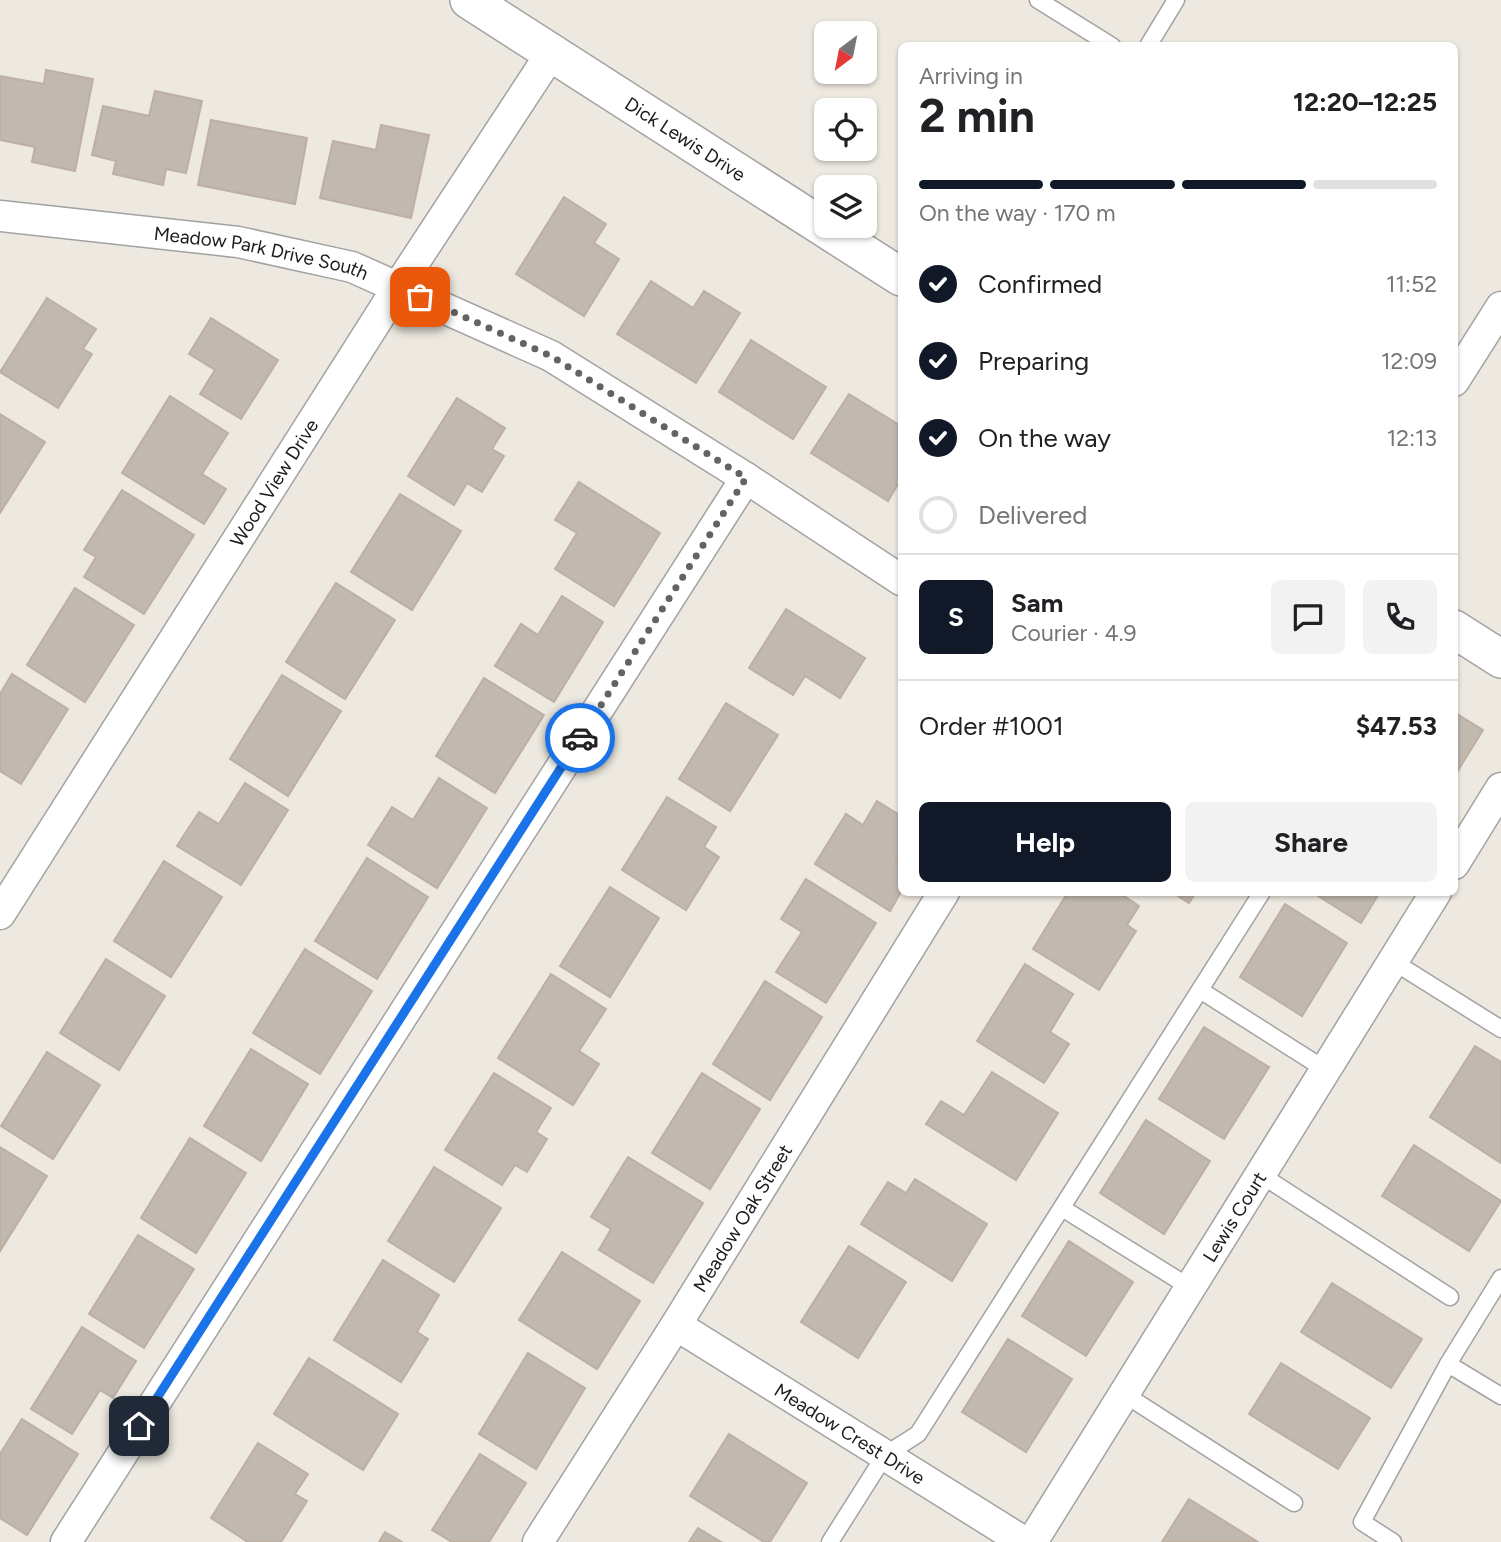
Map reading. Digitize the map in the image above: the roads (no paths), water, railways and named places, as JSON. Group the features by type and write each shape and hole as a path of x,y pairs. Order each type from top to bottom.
{"street":[{"name":"Dick Lewis Drive","path":"478,2 898,274"},
{"name":"Wood View Drive","path":"0,914 398,287 552,52"},
{"name":"Meadow Park Drive South","path":"0,216 238,242 352,267 551,356 746,478 898,578"},
{"path":"1458,375 1500,312"},
{"path":"65,1542 746,478"},
{"path":"1458,632 1501,659"},
{"path":"1458,852 1501,788"},
{"name":"Meadow Oak Street","path":"538,1542 942,896"},
{"name":"Lewis Court","path":"1032,1542 1434,896"},
{"name":"Meadow Crest Drive","path":"676,1325 1024,1542"}],"lane":[{"path":"1038,0 1106,42"},
{"path":"1150,42 1176,0"},
{"path":"830,1542 885,1455 918,1434 1259,896"},
{"path":"1394,961 1501,1029"},
{"path":"1200,990 1326,1070"},
{"path":"1261,1175 1451,1297"},
{"path":"1062,1208 1191,1287"},
{"path":"1393,1542 1362,1522 1448,1364 1501,1278"},
{"path":"1448,1364 1501,1396"},
{"path":"1124,1394 1294,1503"}]}
